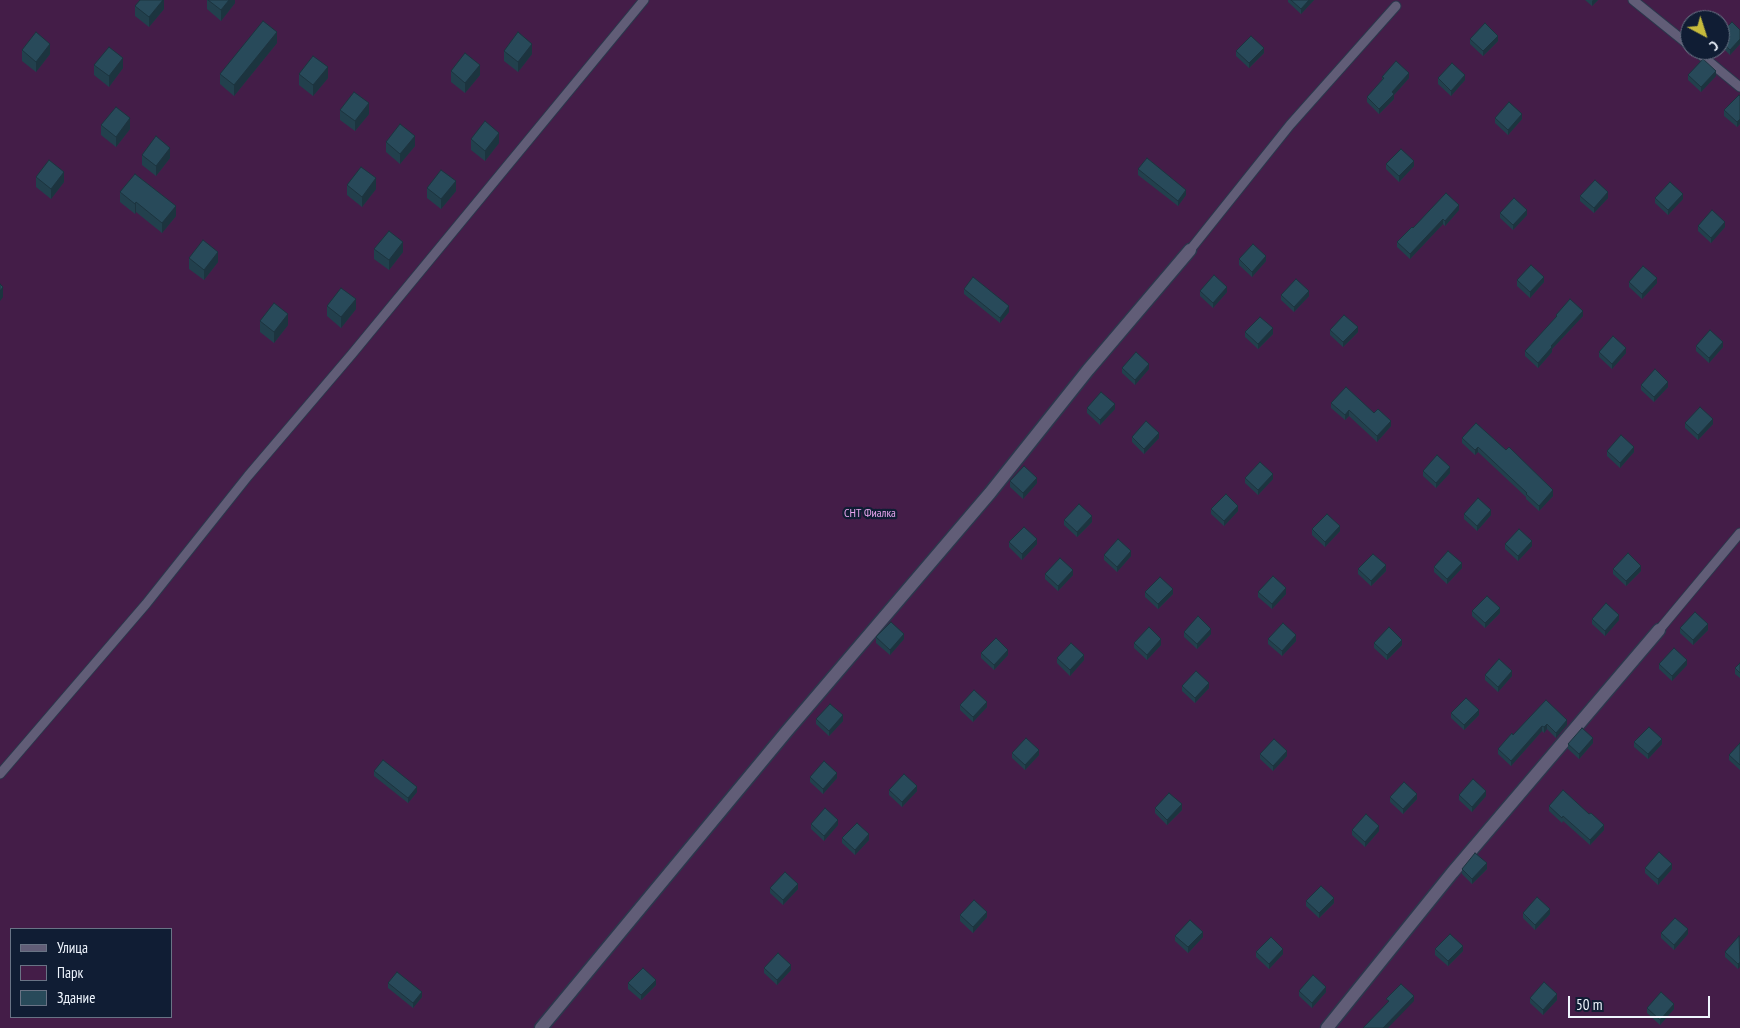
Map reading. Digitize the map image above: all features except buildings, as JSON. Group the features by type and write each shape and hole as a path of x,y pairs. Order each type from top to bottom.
{"street":[{"path":"540,1028 787,731 990,493 1088,370 1190,250"},
{"path":"1327,1028 1452,873 1659,630"}],"lane":[{"path":"0,774 146,604 248,476 352,354 644,0"},
{"path":"1633,0 1680,38"},
{"path":"1190,250 1290,125 1396,6"},
{"path":"1707,60 1740,87"},
{"path":"1659,630 1740,533"}],"green space":[{"name":"СНТ Фиалка","path":"0,0 1740,0 1740,1028 0,1028"}]}
